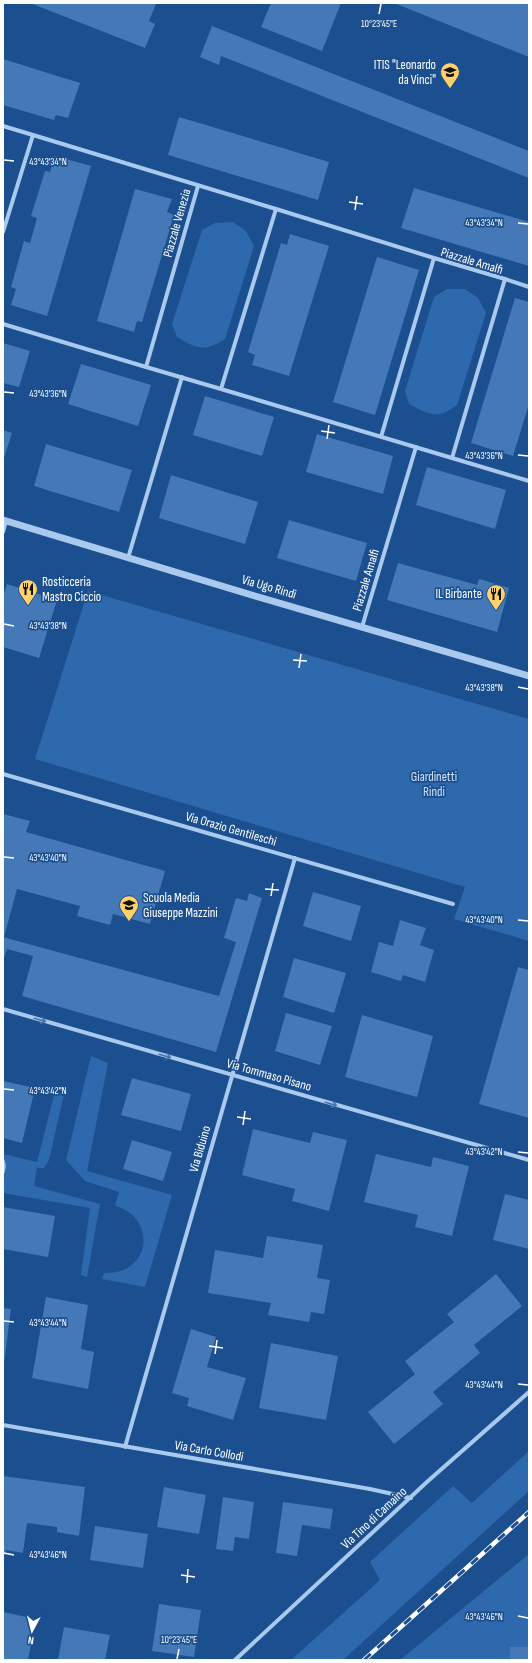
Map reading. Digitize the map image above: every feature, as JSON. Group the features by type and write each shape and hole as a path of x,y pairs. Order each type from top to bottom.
{"street":[{"path":"3,126 198,186"},
{"path":"3,232 33,135"},
{"name":"Piazzale Venezia","path":"146,367 198,186 434,258"},
{"path":"221,389 276,209"},
{"name":"Piazzale Amalfi","path":"381,437 434,258 505,279 452,458"},
{"path":"505,279 529,287"},
{"path":"3,324 529,481"},
{"path":"128,558 182,377"},
{"name":"Piazzale Amalfi","path":"362,627 416,447"},
{"path":"3,532 5,520"},
{"name":"Via Ugo Rindi","path":"5,520 128,558 529,676"},
{"name":"Via Orazio Gentileschi","path":"3,774 453,904"},
{"name":"Via Biduino","path":"125,1447 231,1075 295,858"},
{"name":"Via Tommaso Pisano","path":"3,1009 529,1160"},
{"path":"3,1161 3,1172"},
{"name":"Via Tino di Camaino","path":"235,1660 529,1392"},
{"name":"Via Carlo Collodi","path":"3,1425 370,1488 411,1498"}],"green space":[{"path":"233,222 246,231 254,246 225,339 212,346 196,346 177,337 172,324 202,230 215,223"},
{"path":"447,289 465,289 478,298 486,313 457,405 444,413 433,414 409,404 405,391 434,297"},
{"name":"Giardinetti Rindi","path":"88,591 529,719 529,941 454,919 465,887 35,759"},
{"path":"91,1056 108,1063 87,1171 172,1195 145,1287 102,1279 104,1273 120,1271 132,1265 140,1256 143,1244 143,1233 138,1221 129,1212 115,1206 119,1192 85,1181 66,1160"},
{"path":"55,1091 64,1094 49,1160 44,1168 37,1168 34,1186 100,1204 87,1277 81,1275 90,1208 3,1193 3,1154 37,1162"},
{"path":"529,1451 529,1491 343,1660 291,1660 380,1580 370,1562 453,1486 472,1503"},
{"path":"529,1554 529,1660 400,1660"}],"building":[{"path":"30,3 154,3 156,4 149,21 155,24 145,48"},
{"path":"271,3 341,3 322,51 261,27"},
{"path":"394,3 529,3 529,57"},
{"path":"212,26 529,151 529,178 221,56 219,65 200,57"},
{"path":"3,59 80,83 68,118 56,115 54,120 3,105"},
{"path":"179,117 329,162 318,200 168,155"},
{"path":"55,156 91,166 47,316 11,305 16,289 11,287 24,241 30,243 37,218 31,216 45,171 50,172"},
{"path":"414,188 529,222 529,266 401,228"},
{"path":"135,189 172,199 167,212 174,215 142,322 137,321 134,332 97,321"},
{"path":"290,234 329,246 289,376 252,365 255,355 248,352 281,243 287,245"},
{"path":"377,257 419,270 375,415 333,402"},
{"path":"515,298 529,302 529,404 513,456 471,443"},
{"path":"3,343 30,351 19,387 3,383"},
{"path":"81,364 151,385 138,426 68,404"},
{"path":"205,396 274,417 262,456 193,435"},
{"path":"3,430 12,433 3,461"},
{"path":"317,434 393,456 383,494 306,472"},
{"path":"46,444 132,470 119,512 34,486"},
{"path":"427,467 506,490 495,529 416,505"},
{"path":"171,475 258,502 245,544 159,518"},
{"path":"289,520 367,543 356,581 277,558"},
{"path":"398,563 477,585 479,579 509,588 497,632 387,600"},
{"path":"7,584 57,600 39,658 3,647 3,596"},
{"path":"3,814 30,821 26,832 165,871 150,924 113,914 110,925 77,916 80,906 17,889 4,937 10,939 219,996 236,942 224,938 236,898 247,901 249,893 262,898 216,1052 22,996 33,956 7,949 3,961"},
{"path":"313,892 361,906 351,941 303,926"},
{"path":"400,920 426,928 420,945 434,950 425,982 403,975 401,981 371,972 379,942 393,946"},
{"path":"294,958 346,973 334,1013 283,997"},
{"path":"518,967 529,970 529,1118 479,1104"},
{"path":"286,1013 332,1026 320,1065 275,1051"},
{"path":"362,1015 433,1036 417,1097 345,1077"},
{"path":"132,1078 191,1094 181,1131 121,1115"},
{"path":"3,1081 35,1088 22,1143 3,1138"},
{"path":"253,1129 310,1143 313,1132 347,1140 329,1211 292,1201 295,1189 242,1175"},
{"path":"132,1140 172,1152 163,1181 123,1169"},
{"path":"376,1154 431,1167 433,1157 469,1166 452,1236 415,1227 418,1215 364,1202"},
{"path":"505,1194 529,1200 529,1249 493,1240"},
{"path":"3,1207 55,1216 48,1257 3,1249"},
{"path":"267,1236 323,1245 317,1278 330,1280 324,1314 311,1312 309,1322 268,1315 271,1303 208,1293 215,1250 263,1258"},
{"path":"496,1274 522,1306 474,1345 480,1353 433,1392 443,1404 394,1444 368,1412 415,1374 405,1361 454,1322 447,1314"},
{"path":"46,1297 88,1305 81,1349 94,1352 88,1389 32,1378"},
{"path":"3,1308 11,1309 4,1363 3,1363"},
{"path":"191,1329 216,1337 207,1367 246,1378 233,1420 187,1406 189,1398 172,1393"},
{"path":"271,1343 338,1356 326,1420 259,1408"},
{"path":"3,1476 85,1487 79,1536 57,1532 57,1527 27,1523 23,1553 6,1550 5,1555 3,1555"},
{"path":"164,1487 206,1495 199,1534 157,1527"},
{"path":"223,1497 254,1502 249,1539 235,1537 233,1551 216,1549"},
{"path":"283,1502 333,1509 330,1529 302,1525 297,1556 276,1553"},
{"path":"95,1526 148,1534 143,1568 90,1560"},
{"path":"159,1604 201,1610 194,1657 152,1651"},
{"path":"3,1612 36,1619 28,1660 3,1660"},
{"path":"64,1627 110,1635 105,1660 58,1660"},
{"path":"510,1647 529,1647 529,1660 510,1660"}],"railway":[{"path":"364,1660 529,1512"}],"place":[{"name":"ITIS \"Leonardo da Vinci\"","path":"450,89"},
{"name":"Rosticceria Mastro Ciccio","path":"28,606"},
{"name":"IL Birbante","path":"496,611"},
{"name":"Scuola Media Giuseppe Mazzini","path":"129,922"}]}
